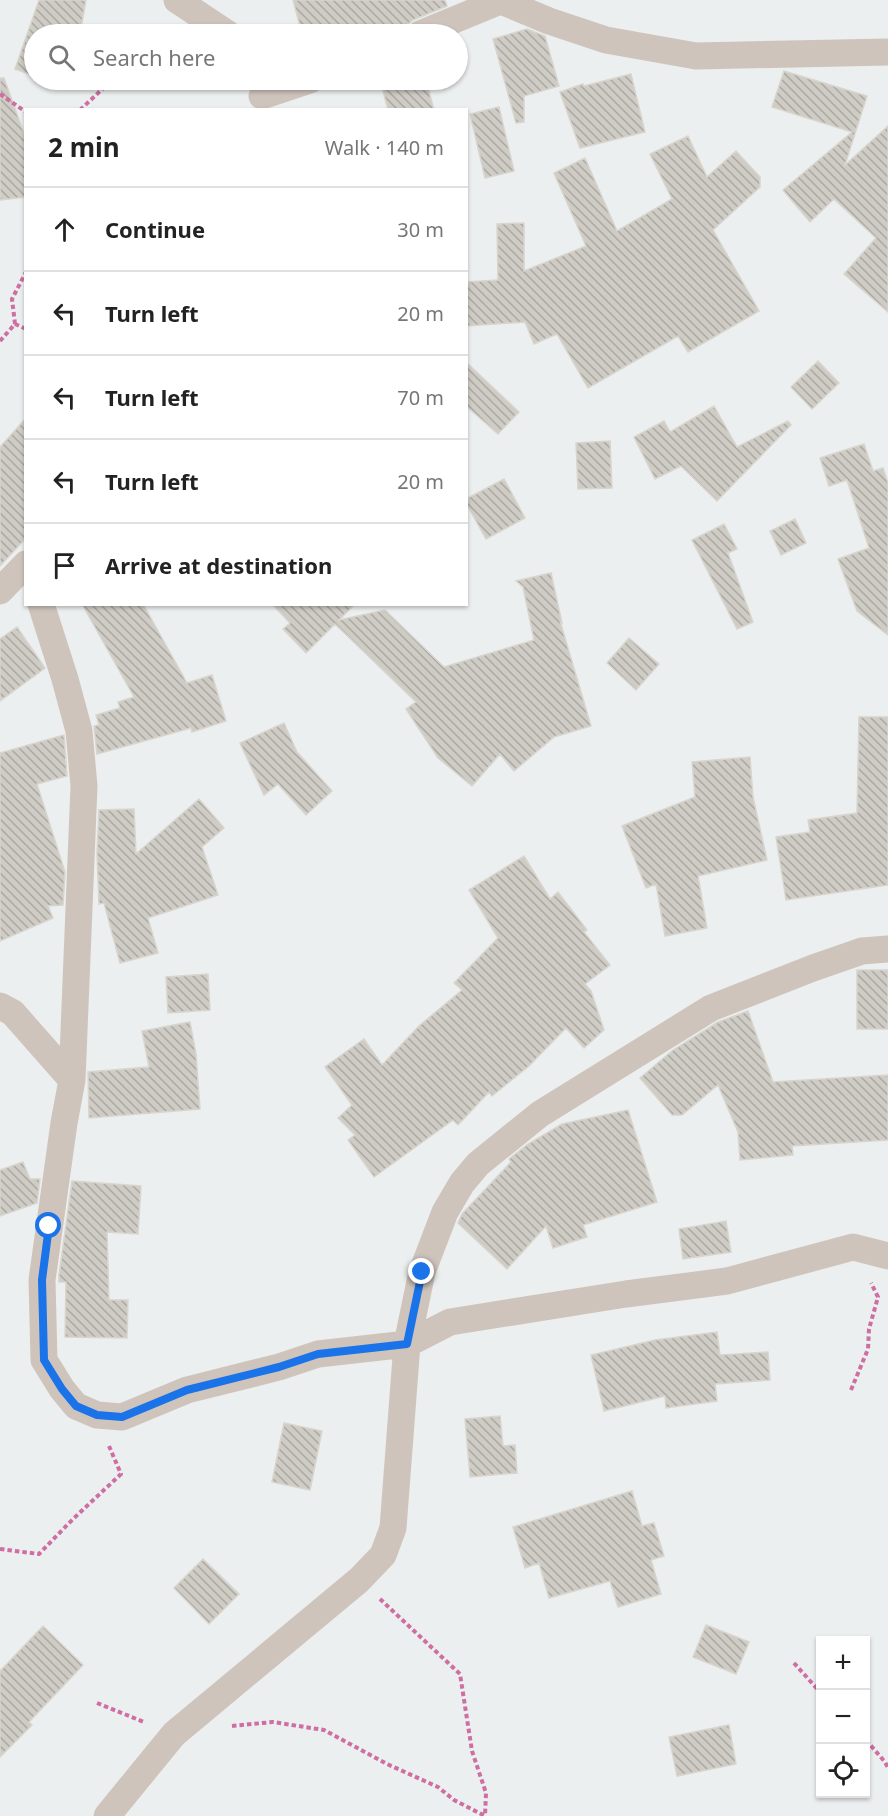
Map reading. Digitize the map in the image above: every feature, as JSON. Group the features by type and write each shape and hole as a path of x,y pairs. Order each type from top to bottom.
{"street":[{"path":"177,0 213,24"},
{"path":"444,24 500,1 549,21 606,40 696,56 888,52"},
{"path":"257,95 274,90"},
{"path":"0,591 24,566"},
{"path":"42,606 79,731 84,786 72,1080 42,1280 44,1360 76,1406 97,1415 122,1417 187,1390 279,1367 318,1354 407,1344 450,1322 626,1294 727,1281 853,1248 888,1256"},
{"path":"107,1816 174,1734 359,1580 382,1556 393,1528 407,1344 422,1272 445,1212 462,1184 478,1164 540,1114 711,1008 862,951 888,949"},
{"path":"0,1006 13,1013 72,1080"}],"path":[{"path":"82,108 101,90"},
{"path":"0,94 24,111"},
{"path":"0,341 15,324 12,299 24,276"},
{"path":"15,324 24,328"},
{"path":"851,1390 868,1349 869,1329 878,1297 853,1248"},
{"path":"0,1549 39,1554 121,1474 97,1415"},
{"path":"227,1727 273,1722 324,1730 387,1764 438,1787 454,1800 485,1816 486,1793 472,1751 460,1674 359,1580"},
{"path":"794,1663 818,1690"},
{"path":"97,1703 174,1734"},
{"path":"869,1744 888,1768"}],"building":[{"path":"39,0 86,0 82,24 31,24"},
{"path":"293,0 445,0 447,6 408,24 299,24"},
{"path":"527,29 545,36 559,86 524,96 524,122 516,123 493,39"},
{"path":"24,43 24,72 15,69"},
{"path":"784,71 867,96 845,165 888,126 888,312 844,274 876,238 834,199 810,222 783,190 852,132 772,107"},
{"path":"631,74 645,132 580,148 560,92 583,84 584,86"},
{"path":"0,78 4,78 24,133 24,197 0,200"},
{"path":"383,90 429,90 433,108 387,108"},
{"path":"499,107 514,171 485,178 470,114"},
{"path":"688,136 707,177 736,151 760,177 760,187 713,230 759,311 688,352 678,336 588,388 557,334 534,344 525,322 468,326 468,282 498,280 497,224 524,223 524,271 586,246 554,173 585,158 617,231 672,199 650,154"},
{"path":"818,361 839,383 812,409 791,387"},
{"path":"468,364 519,412 498,434 468,408"},
{"path":"714,406 737,447 788,421 791,425 717,501 681,466 655,479 634,437 664,421 670,432"},
{"path":"24,420 24,540 0,566 0,447"},
{"path":"610,441 612,488 578,489 576,443"},
{"path":"864,444 873,471 883,468 888,483 888,635 857,611 838,559 869,548 847,480 829,486 820,458"},
{"path":"504,479 525,518 486,539 468,507 468,498"},
{"path":"795,519 806,543 781,555 770,531"},
{"path":"724,524 737,549 728,553 753,622 737,629 692,540"},
{"path":"551,573 562,623 560,621 591,726 554,737 514,771 500,754 472,786 438,758 406,709 416,702 335,624 306,653 283,629 290,623 274,606 353,606 339,620 385,610 444,667 534,640 523,587 516,581"},
{"path":"83,606 144,606 187,683 212,675 226,721 192,732 191,728 97,754 94,726 99,725 96,715 120,708 118,702 134,697"},
{"path":"17,627 45,668 0,701 0,639"},
{"path":"629,638 659,664 636,690 607,663"},
{"path":"859,717 888,717 888,885 786,900 776,837 810,832 808,820 857,813"},
{"path":"284,723 297,752 332,791 306,815 278,784 264,795 240,743"},
{"path":"64,735 67,776 37,784 65,872 63,905 48,906 53,918 0,941 0,753"},
{"path":"750,757 753,797 767,860 698,876 707,928 665,936 656,884 646,888 622,826 695,797 692,762"},
{"path":"199,799 224,828 202,847 218,895 148,918 158,953 120,963 104,903 99,904 97,854 99,810 134,809 136,854"},
{"path":"524,856 550,899 558,892 587,930 584,932 610,965 585,984 591,991 604,1030 584,1048 566,1028 529,1066 492,1096 489,1092 458,1125 453,1120 374,1177 348,1140 355,1135 338,1118 352,1105 325,1067 364,1039 382,1065 419,1026 462,990 454,983 498,938 469,890"},
{"path":"857,970 888,970 888,1029 857,1029"},
{"path":"208,974 210,1010 168,1013 166,977"},
{"path":"748,1011 773,1082 888,1075 888,1140 792,1146 793,1155 740,1160 738,1132 718,1085 682,1115 672,1115 640,1078 673,1050 718,1022"},
{"path":"190,1022 196,1054 200,1109 89,1118 88,1072 149,1067 142,1031"},
{"path":"628,1110 657,1202 583,1225 587,1237 553,1248 546,1226 507,1269 458,1223 462,1214 511,1162 509,1159 528,1144 562,1124"},
{"path":"23,1162 30,1179 40,1179 37,1203 0,1216 0,1170"},
{"path":"72,1181 141,1186 138,1234 107,1232 109,1300 128,1300 127,1338 65,1337 66,1282 59,1282 59,1275"},
{"path":"726,1221 731,1252 683,1259 679,1229"},
{"path":"717,1332 720,1355 768,1352 770,1380 715,1384 717,1401 666,1408 665,1396 604,1411 591,1355 655,1340"},
{"path":"500,1416 503,1446 515,1445 517,1473 470,1477 465,1419"},
{"path":"284,1423 322,1431 310,1490 272,1482"},
{"path":"632,1491 642,1526 654,1523 664,1556 651,1560 661,1594 618,1607 610,1581 549,1598 539,1563 525,1568 513,1527"},
{"path":"203,1559 239,1594 209,1624 174,1588"},
{"path":"706,1625 749,1642 736,1674 693,1657"},
{"path":"43,1626 83,1665 29,1722 32,1725 0,1757 0,1671"},
{"path":"729,1725 736,1764 677,1776 669,1737"}],"route":[{"path":"49,1226 42,1280 44,1360 76,1406 97,1415 122,1417 187,1390 279,1367 318,1354 407,1344 422,1272"}]}
